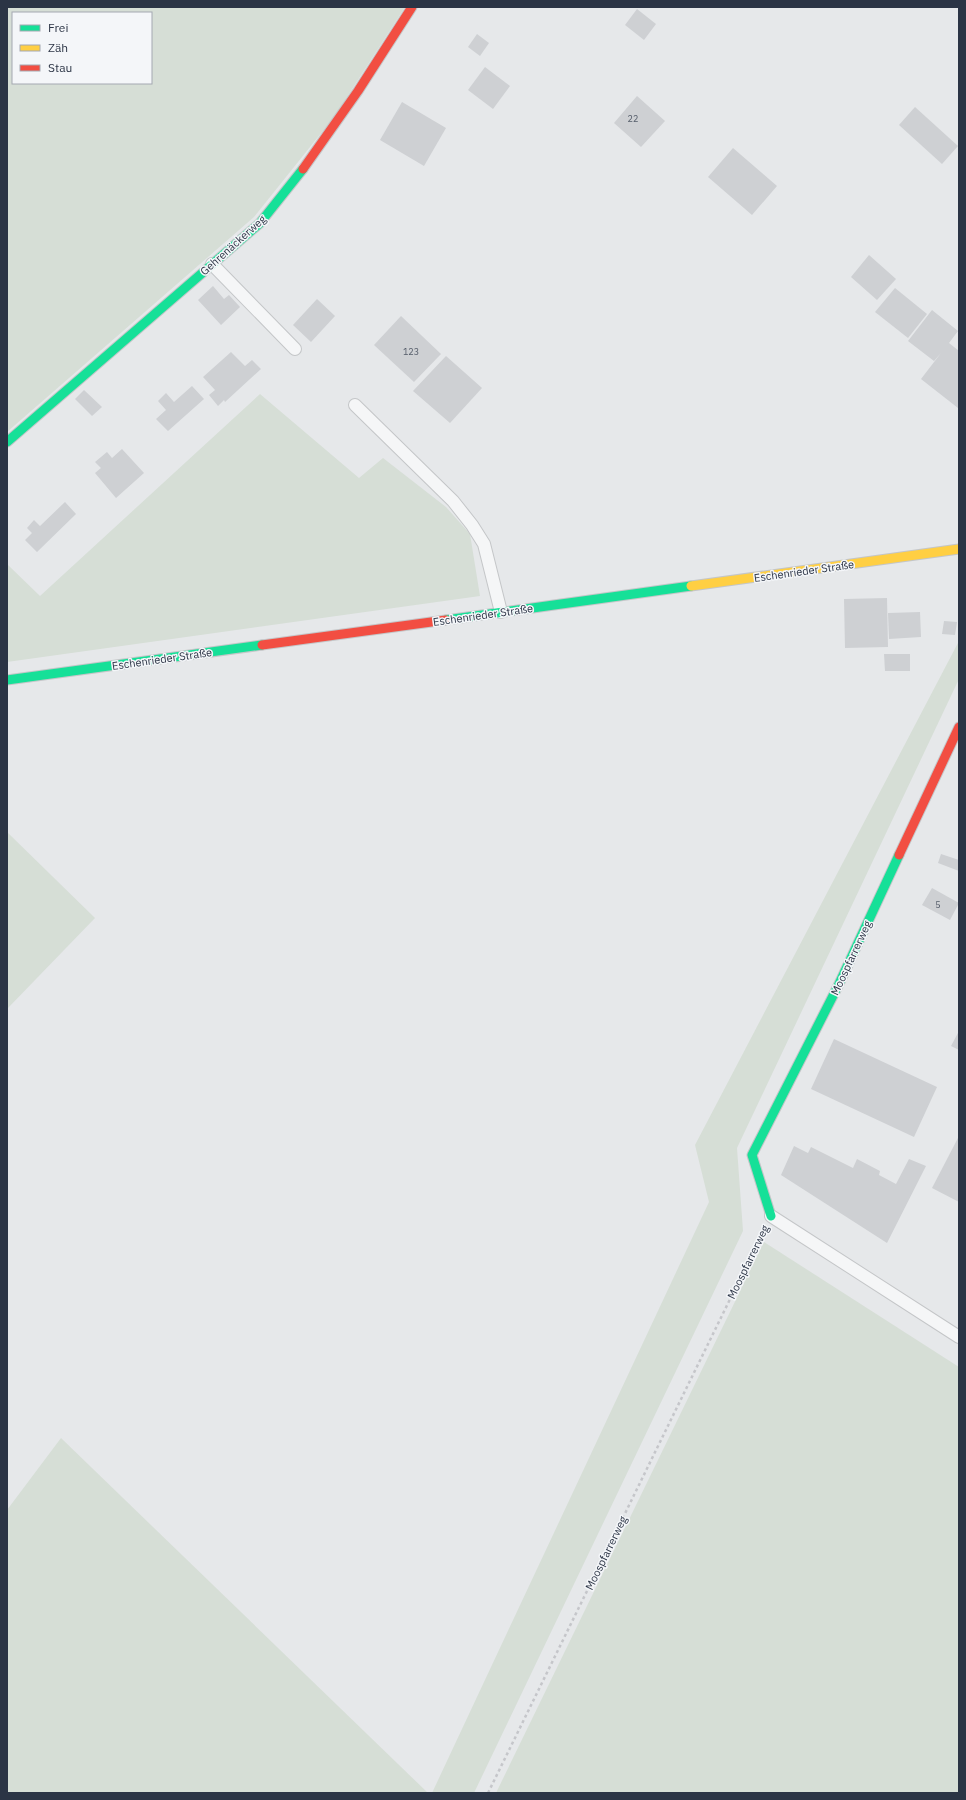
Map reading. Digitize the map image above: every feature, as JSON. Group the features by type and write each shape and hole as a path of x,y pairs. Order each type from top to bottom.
{"street":[{"name":"Gehrenäckerweg","path":"7,442 260,223 292,187 341,120 412,7"},
{"name":"Eschenrieder Straße","path":"7,680 959,549"},
{"name":"Moospfarrerweg","path":"771,1216 752,1155 839,984 959,727"}],"lane":[{"path":"212,264 295,349"},
{"path":"355,405 453,501 472,525 484,544 501,612"},
{"path":"771,1216 959,1337"}],"path":[{"name":"Moospfarrerweg","path":"488,1793 771,1216"}],"shaded area":[{"path":"7,7 405,7 334,117 254,217 7,432"},
{"path":"260,394 359,478 383,458 446,507 470,534 480,596 7,662 7,564 40,596"},
{"path":"959,641 959,679 737,1148 743,1231 474,1793 432,1793 709,1202 695,1145"},
{"path":"7,832 95,918 7,1009"},
{"path":"764,1242 959,1367 959,1793 496,1793"},
{"path":"61,1438 428,1793 7,1793 7,1510"}],"building":[{"path":"637,9 656,24 644,40 625,25"},
{"path":"477,34 489,43 480,56 468,47"},
{"path":"485,67 510,86 493,109 468,90"},
{"path":"637,96 665,121 641,147 614,123"},
{"path":"402,102 446,128 424,166 380,140"},
{"path":"915,107 958,146 942,164 899,125"},
{"path":"733,148 777,186 752,215 708,177"},
{"path":"869,255 896,279 877,300 851,277"},
{"path":"213,286 224,299 229,295 240,307 221,325 198,300"},
{"path":"895,288 927,314 908,338 875,312"},
{"path":"317,299 335,316 311,342 293,325"},
{"path":"932,310 958,331 949,343 959,351 958,408 921,379 941,353 934,361 908,341"},
{"path":"401,316 441,354 414,382 374,345"},
{"path":"231,352 245,366 252,360 261,369 225,402 224,400 218,406 209,395 215,390 203,377"},
{"path":"446,356 482,388 450,423 413,391"},
{"path":"192,386 204,399 168,431 156,419 166,410 158,401 166,393 174,402"},
{"path":"84,390 102,407 92,416 75,399"},
{"path":"122,449 144,473 116,498 95,473 101,468 95,462 107,452 112,458"},
{"path":"65,502 76,514 37,552 25,540 32,533 27,528 34,520 40,526"},
{"path":"887,598 888,647 845,648 844,599"},
{"path":"920,612 921,637 889,639 888,613"},
{"path":"944,621 957,622 955,635 942,634"},
{"path":"884,654 910,654 910,671 885,671"},
{"path":"941,854 959,860 959,871 938,863"},
{"path":"932,888 959,903 950,920 922,905"},
{"path":"959,1031 959,1050 951,1046"},
{"path":"834,1039 937,1087 914,1137 811,1089"},
{"path":"959,1136 959,1202 932,1188"},
{"path":"794,1146 808,1153 811,1147 853,1168 857,1159 880,1171 879,1175 896,1184 909,1159 926,1166 887,1243 781,1175"}],"traffic: fast":[{"path":"7,442 260,223 303,169"},
{"path":"446,620 691,586"},
{"path":"7,680 262,645"},
{"path":"771,1216 752,1155 839,984 899,855"}],"traffic: slow":[{"path":"691,586 959,549"}],"traffic: jam":[{"path":"303,169 358,91 412,7"},
{"path":"262,645 446,620"},
{"path":"899,855 959,727"}]}
